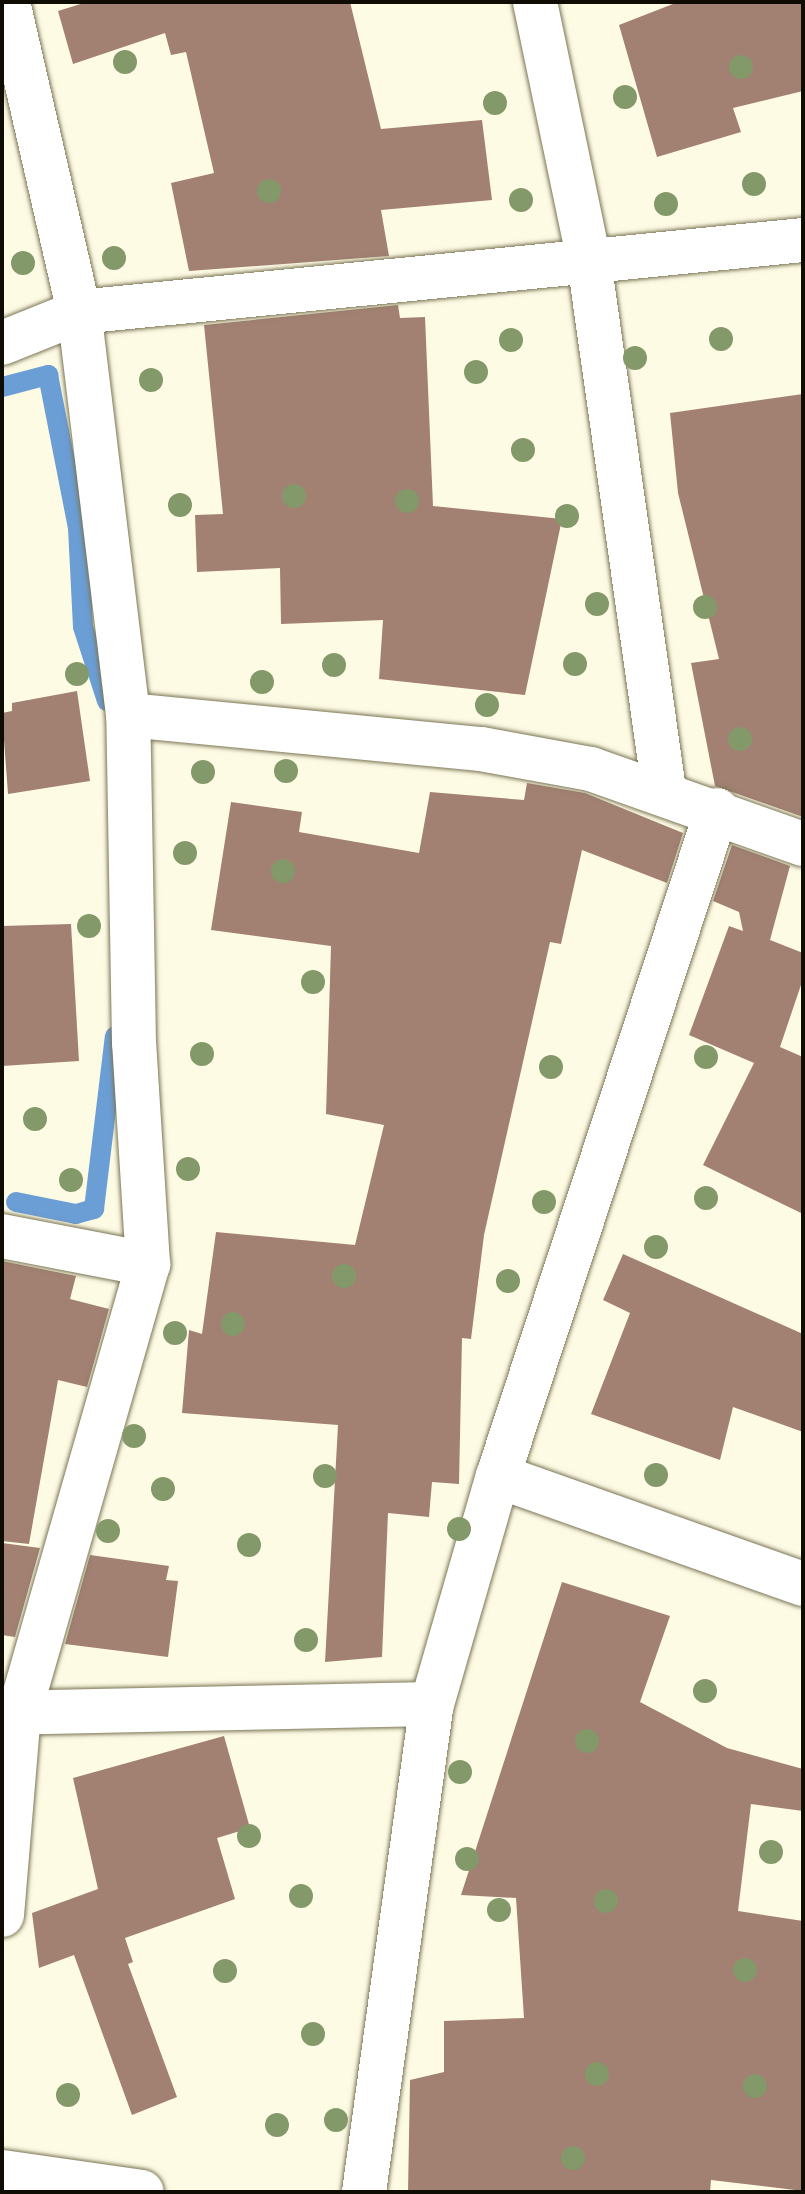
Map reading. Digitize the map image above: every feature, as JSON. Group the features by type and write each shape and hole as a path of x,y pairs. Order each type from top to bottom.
{"street":[{"path":"2,1915 10,1714 148,1264 134,1043 128,715 79,312 8,2"},
{"path":"535,2 589,261 664,790"},
{"path":"2,343 79,312 803,240"},
{"path":"128,715 481,749 664,790 803,844"},
{"path":"364,2192 432,1704 498,1476 717,810"},
{"path":"2,1236 148,1264"},
{"path":"498,1476 803,1584"},
{"path":"10,1714 432,1704"},
{"path":"2,2172 114,2190"}],"building":[{"path":"87,2 350,2 381,129 482,120 492,200 381,210 389,256 189,271 171,183 214,173 186,52 171,55 165,33 73,64 58,11"},
{"path":"678,2 803,2 803,91 733,108 741,132 657,157 619,25"},
{"path":"398,305 400,318 425,317 433,506 562,519 525,695 379,679 383,620 281,624 280,568 197,572 195,515 223,514 204,325"},
{"path":"803,394 803,817 715,786 691,663 719,659 678,493 670,413"},
{"path":"77,691 90,781 8,794 2,713 12,711 12,703"},
{"path":"527,783 585,793 683,833 667,883 582,850 561,944 550,942 484,1235 471,1339 462,1338 459,1484 432,1482 429,1517 388,1513 382,1657 325,1662 338,1425 182,1413 189,1330 202,1334 216,1232 355,1245 384,1125 326,1114 331,946 211,930 231,802 302,812 299,832 419,853 430,792 524,800"},
{"path":"732,845 790,866 770,940 803,953 803,979 780,1047 803,1057 803,1214 703,1165 754,1063 689,1035 729,926 743,931 739,912 713,901"},
{"path":"71,924 79,1061 2,1066 2,926"},
{"path":"623,1254 803,1334 803,1432 733,1407 720,1460 591,1414 630,1313 603,1300"},
{"path":"2,1261 76,1276 70,1299 109,1309 87,1387 58,1380 29,1544 2,1541"},
{"path":"2,1543 40,1548 15,1637 2,1635"},
{"path":"90,1555 169,1566 166,1580 178,1581 168,1657 65,1644"},
{"path":"562,1582 670,1616 640,1702 727,1748 803,1769 803,1811 751,1804 738,1911 803,1921 803,2191 711,2180 710,2192 408,2192 410,2080 444,2072 444,2021 524,2018 516,1898 461,1895"},
{"path":"224,1736 250,1828 217,1838 235,1899 125,1938 133,1962 128,1964 177,2097 132,2115 74,1955 39,1968 32,1913 98,1889 73,1778"}],"waterway":[{"path":"2,387 48,375 78,528 83,627 107,701"},
{"path":"16,1202 76,1214 94,1209 115,1036"}]}
